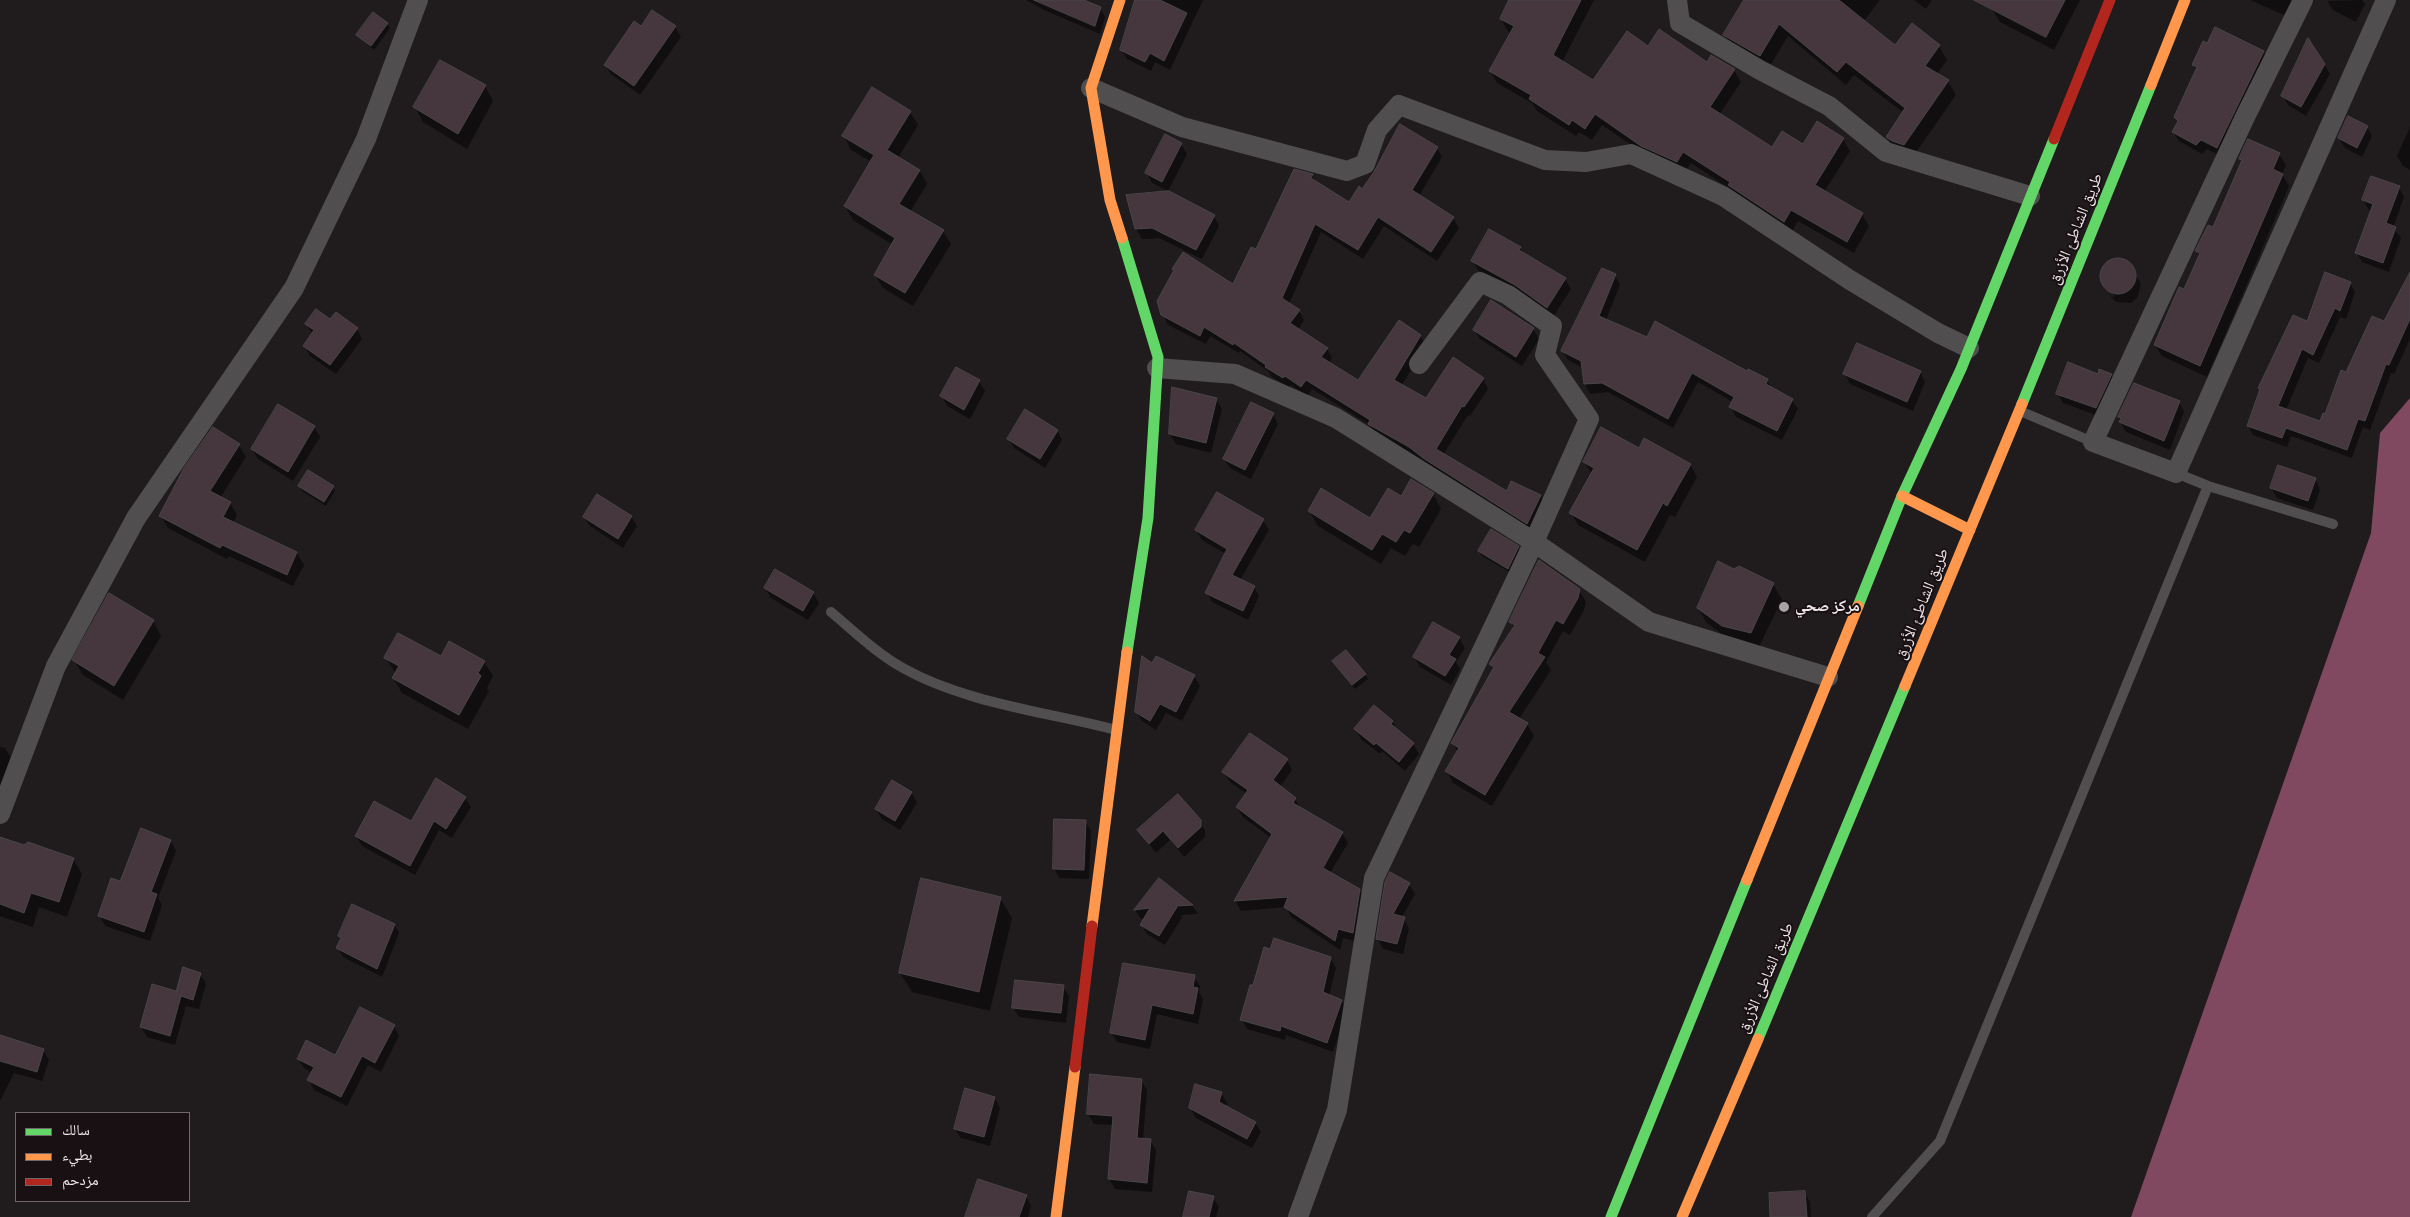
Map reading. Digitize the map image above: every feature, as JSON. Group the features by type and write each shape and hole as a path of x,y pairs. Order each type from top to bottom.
{"main road":[{"path":"1056,1217 1117,730 1148,518 1158,357 1110,200 1092,88 1120,0"},
{"path":"1611,1217 1902,496 1969,348 2110,0"},
{"name":"طريق الشاطئ الأزرق","path":"1682,1217 1793,957 1970,530 2185,0"},
{"path":"1902,496 1970,530"}],"street":[{"path":"0,814 56,666 136,518 294,288 366,139 418,0"},
{"path":"1677,0 1680,23 1760,70 1829,106 1886,152 2030,196"},
{"path":"2303,0 2245,117 2093,442 2176,473 2386,0"},
{"path":"1092,88 1182,127 1347,171 1365,164 1377,130 1399,105 1545,160 1586,162 1631,154 1723,196 1850,280 1938,333 1969,348"},
{"path":"1298,1217 1336,1110 1374,878 1534,542 1589,419 1544,355 1552,326 1508,295 1480,282 1419,364"},
{"path":"1157,368 1235,374 1336,418 1534,542 1649,622 1828,677"}],"lane":[{"path":"2019,411 2093,442"},
{"path":"2176,473 2208,486 2333,524"},
{"path":"1872,1217 1940,1141 2208,486"},
{"path":"831,612 875,649 902,668 938,686 978,698 1117,730"}],"shaded area":[{"path":"2410,398 2410,1217 2131,1217 2371,533 2380,433"}],"building":[{"path":"1034,0 1084,0 1101,7 1095,26"},
{"path":"1135,0 1160,0 1187,13 1164,61 1150,53 1145,62 1120,50"},
{"path":"1509,0 1581,0 1553,55 1593,80 1627,31 1648,46 1659,29 1707,62 1711,55 1735,69 1710,107 1772,147 1782,131 1803,144 1817,121 1844,138 1815,185 1863,213 1847,242 1791,210 1784,222 1728,185 1730,182 1683,152 1677,162 1641,146 1595,114 1585,129 1572,120 1569,125 1529,99 1531,95 1489,71 1514,26 1500,19"},
{"path":"1744,0 1839,0 1895,45 1912,23 1940,45 1925,66 1949,80 1904,145 1892,141 1886,137 1905,108 1846,62 1837,72 1779,24 1760,56 1723,35"},
{"path":"1974,0 2065,0 2046,37"},
{"path":"652,10 676,26 634,86 604,65 634,21 641,26"},
{"path":"373,12 388,23 371,46 356,35"},
{"path":"2215,27 2264,51 2217,148 2201,140 2196,145 2172,132 2178,121 2174,117 2197,67 2192,65 2203,41 2207,43"},
{"path":"2308,38 2325,64 2301,107 2281,96"},
{"path":"440,60 486,85 458,134 413,107"},
{"path":"872,87 911,111 887,150 920,170 899,204 944,230 905,293 874,275 895,238 844,206 874,155 842,136"},
{"path":"2348,116 2368,126 2357,148 2338,138"},
{"path":"1400,124 1438,147 1412,190 1454,217 1431,252 1378,217 1358,250 1315,224 1282,298 1300,310 1290,323 1328,348 1321,357 1358,380 1399,320 1421,335 1394,380 1426,398 1453,357 1484,378 1464,407 1462,406 1436,449 1507,491 1511,481 1541,495 1527,524 1423,458 1409,447 1368,424 1370,420 1306,380 1301,387 1285,376 1283,378 1265,367 1266,365 1234,343 1233,345 1204,327 1200,336 1161,315 1157,301 1174,270 1172,269 1183,252 1233,284 1251,247 1256,249 1294,169 1313,174 1311,178 1349,202 1359,186 1362,189 1374,172"},
{"path":"1165,134 1182,143 1162,182 1145,173"},
{"path":"2248,139 2280,153 2273,169 2283,174 2200,366 2154,345 2179,287 2184,289 2200,253 2195,251 2208,225 2213,227 2242,160 2239,159"},
{"path":"2371,176 2400,186 2386,223 2396,227 2383,263 2355,253 2373,204 2362,200"},
{"path":"1169,191 1215,215 1196,250 1152,228 1135,229 1126,195"},
{"path":"1489,229 1521,247 1519,250 1566,278 1547,308 1515,285 1471,261"},
{"path":"2118,258 2125,259 2131,263 2135,269 2135,283 2131,289 2125,293 2118,294 2111,293 2105,289 2101,283 2100,276 2101,269 2105,263 2111,259"},
{"path":"1602,268 1616,274 1599,316 1647,337 1655,321 1747,371 1748,369 1768,379 1766,384 1793,399 1777,431 1729,407 1734,397 1692,373 1668,419 1602,383 1584,384 1581,361 1561,351"},
{"path":"2325,272 2351,282 2340,311 2335,308 2313,355 2302,349 2278,406 2320,421 2323,413 2325,414 2341,370 2346,372 2372,316 2384,321 2410,272 2410,319 2389,365 2386,364 2365,421 2358,419 2347,450 2286,428 2282,438 2247,426 2260,389 2258,388 2293,315 2307,321"},
{"path":"1491,300 1534,328 1516,357 1473,330"},
{"path":"316,309 330,319 336,312 358,328 330,365 303,346 314,330 305,324"},
{"path":"1857,343 1921,371 1907,402 1843,374"},
{"path":"2068,362 2098,374 2099,369 2112,374 2096,408 2056,394"},
{"path":"956,367 980,380 964,410 940,396"},
{"path":"2134,383 2180,401 2164,441 2119,422 2121,418 2118,417"},
{"path":"1172,387 1217,398 1206,443 1169,434"},
{"path":"1251,402 1274,413 1245,470 1223,459"},
{"path":"278,404 315,426 288,472 251,449"},
{"path":"1025,409 1058,430 1040,459 1007,439"},
{"path":"213,427 240,444 210,491 231,502 223,517 297,552 287,575 222,545 220,548 159,516 184,468"},
{"path":"1601,427 1639,448 1644,438 1691,464 1667,506 1663,503 1637,550 1569,513 1594,468 1583,462"},
{"path":"2278,465 2316,478 2308,501 2270,488"},
{"path":"308,470 334,486 324,502 298,486"},
{"path":"1411,479 1434,493 1410,533 1404,530 1396,542 1382,534 1372,550 1308,511 1321,488 1370,518 1388,488 1401,496"},
{"path":"1217,492 1264,519 1232,575 1255,586 1243,611 1205,593 1227,549 1195,530"},
{"path":"597,494 632,516 618,539 583,517"},
{"path":"1491,529 1519,546 1508,569 1478,551"},
{"path":"1539,560 1580,589 1578,598 1563,624 1556,620 1538,653 1545,657 1509,712 1528,723 1485,795 1445,771 1459,748 1451,743 1494,667 1489,664 1515,625 1509,622"},
{"path":"1718,561 1734,569 1739,566 1774,583 1751,633 1722,626 1697,608"},
{"path":"775,569 814,592 803,611 764,588"},
{"path":"109,593 154,620 114,686 72,660"},
{"path":"1433,622 1460,637 1449,655 1456,659 1445,676 1413,657"},
{"path":"398,633 441,656 449,641 485,661 478,673 481,676 459,715 392,678 399,666 384,658"},
{"path":"1346,650 1366,674 1352,685 1332,661"},
{"path":"1142,656 1152,663 1156,656 1195,675 1176,712 1160,704 1150,721 1135,712"},
{"path":"1374,705 1393,721 1391,724 1414,743 1399,762 1376,743 1374,745 1354,729"},
{"path":"1250,733 1288,759 1273,780 1296,798 1293,803 1343,832 1323,868 1360,889 1353,933 1338,929 1335,941 1284,907 1288,897 1234,901 1272,834 1236,807 1248,790 1222,772"},
{"path":"436,778 466,797 446,829 434,821 410,866 355,836 374,801 411,821"},
{"path":"892,780 912,792 895,821 875,809"},
{"path":"1178,794 1201,820 1201,827 1178,848 1163,831 1149,844 1137,830"},
{"path":"1054,819 1086,820 1084,870 1053,869"},
{"path":"141,828 171,840 151,892 157,894 144,932 98,916 111,878 120,881"},
{"path":"0,837 24,845 28,842 74,858 59,902 31,893 24,913 0,904"},
{"path":"1390,872 1410,883 1393,914 1405,917 1397,944 1376,939 1385,882"},
{"path":"921,878 1001,897 979,992 899,973"},
{"path":"1159,878 1193,905 1176,906 1159,936 1140,925 1150,908 1134,910"},
{"path":"352,904 395,924 377,969 336,948 341,938 338,936"},
{"path":"1274,938 1331,957 1323,992 1342,1000 1327,1043 1281,1026 1280,1031 1240,1020 1264,947 1270,949"},
{"path":"1123,963 1195,975 1193,987 1198,988 1193,1014 1152,1005 1145,1040 1110,1033"},
{"path":"183,967 201,973 193,1000 181,996 170,1036 140,1027 152,984 176,991"},
{"path":"1015,980 1064,985 1061,1013 1012,1008"},
{"path":"360,1007 395,1025 375,1063 362,1056 341,1097 307,1080 314,1067 297,1059 306,1040 335,1055"},
{"path":"0,1035 44,1049 37,1072 0,1061"},
{"path":"1090,1074 1142,1079 1137,1138 1151,1139 1147,1183 1108,1179 1113,1116 1087,1114"},
{"path":"1195,1084 1222,1092 1219,1102 1256,1122 1247,1139 1189,1108"},
{"path":"965,1088 995,1097 984,1137 954,1129"},
{"path":"978,1179 1027,1195 1019,1217 965,1217"},
{"path":"1189,1191 1214,1196 1209,1217 1183,1217"},
{"path":"1805,1191 1807,1217 1770,1217 1769,1193"}],"traffic: fast":[{"path":"2022,404 2151,85"},
{"path":"1858,606 1902,496 1961,369 2054,139"},
{"path":"1122,238 1158,357 1148,518 1127,652"},
{"path":"1758,1039 1905,686"},
{"path":"1611,1217 1747,880"}],"traffic: slow":[{"path":"1120,0 1091,88 1110,200 1122,238"},
{"path":"2151,85 2185,0"},
{"path":"1905,686 2022,404"},
{"path":"1902,496 1970,530"},
{"path":"1747,880 1858,606"},
{"path":"1092,926 1127,652"},
{"path":"1682,1217 1758,1039"},
{"path":"1056,1217 1075,1067"}],"traffic: jam":[{"path":"2054,139 2110,0"},
{"path":"1075,1067 1092,926"}],"place":[{"name":"مركز صحي","path":"1784,607"}]}
